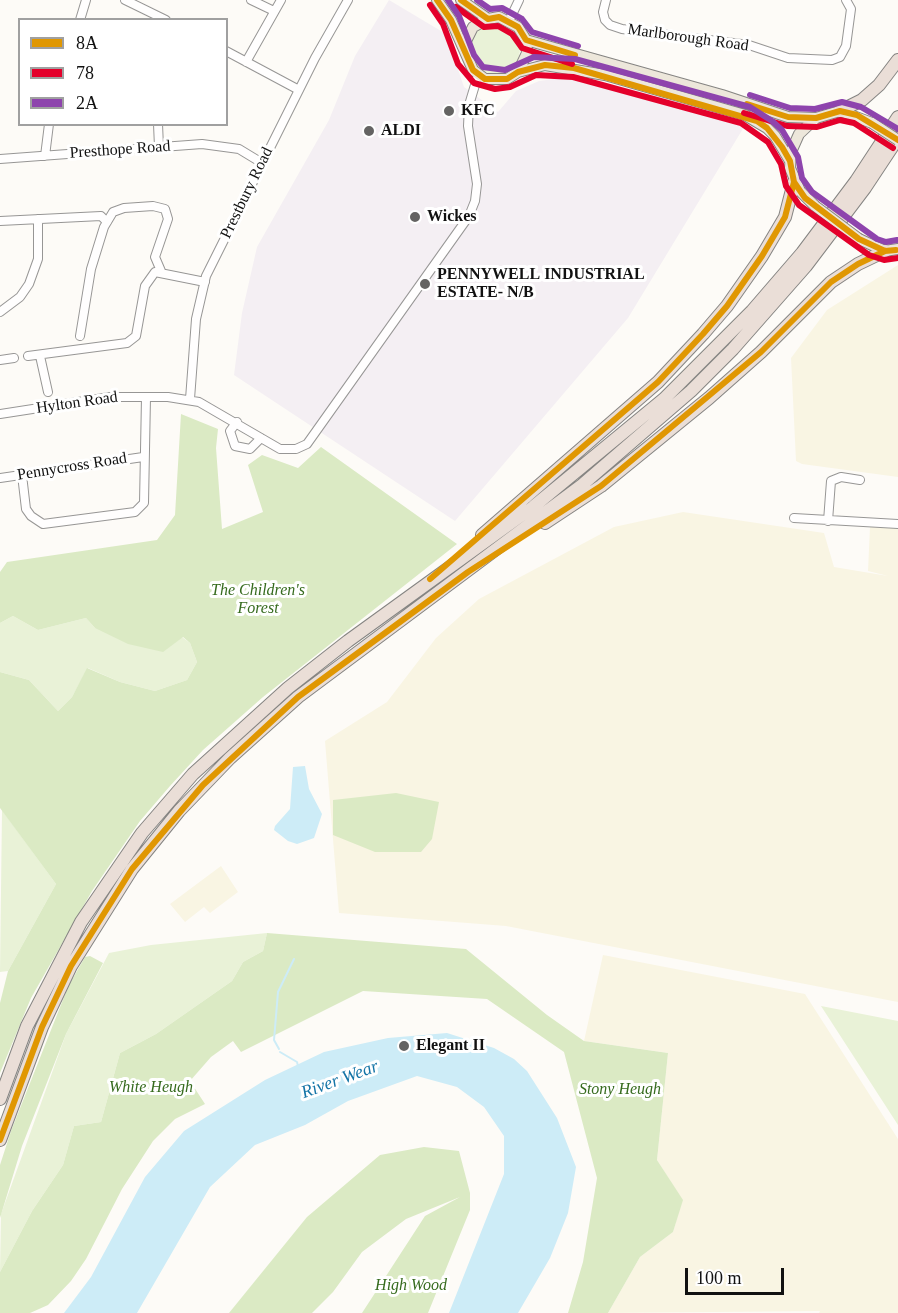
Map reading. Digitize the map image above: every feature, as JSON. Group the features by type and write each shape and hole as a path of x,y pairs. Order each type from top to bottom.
{"highway":[{"path":"840,111 862,100 879,85 898,60"},
{"path":"0,1099 27,1026 64,951 99,893 142,834 193,774 254,717 310,670 577,474 623,436 709,356 802,253 856,181 898,117"},
{"path":"0,1140 37,1037 71,966 132,869 173,818 230,758 298,697 468,572 582,485 641,436 733,349 834,231 898,139"},
{"path":"415,592 650,390 703,334 727,306 762,256 785,217 794,182"},
{"path":"468,572 601,486 761,352 831,282 858,264 885,251"}],"main road":[{"path":"437,0 451,20 465,52"},
{"path":"461,0 488,18"},
{"path":"518,72 527,53 526,40 518,27 500,17 488,18 473,27 466,41 465,52 466,60 478,75 494,80 507,79 518,72 546,65 574,68 745,115 767,128 790,161 794,182 815,206 859,239 885,251 898,249"},
{"path":"526,40 722,95 788,117 816,118 840,111 872,123 898,139"},
{"path":"790,161 799,134 816,118"}],"street":[{"path":"81,18 86,0"},
{"path":"125,0 162,18"},
{"path":"251,0 274,12"},
{"path":"246,62 281,0"},
{"name":"Prestbury Road","path":"190,399 196,319 205,282 299,90 348,0"},
{"path":"509,21 519,0"},
{"name":"Marlborough Road","path":"606,0 603,12 605,20 610,25 622,29 749,45 788,58 832,60 840,57 846,46 852,9 846,0"},
{"path":"228,52 299,90"},
{"path":"190,399 237,422 280,449 296,449 313,438 469,216 477,184 468,126 469,105 478,75"},
{"path":"45,156 49,126"},
{"path":"158,126 159,147"},
{"name":"Presthope Road","path":"0,159 202,144 239,149 262,163"},
{"path":"80,336 91,269 107,222 113,212 124,208 153,206 165,208 168,219 155,257 161,271"},
{"path":"0,221 101,216 107,222"},
{"path":"0,312 20,297 29,284 38,259 38,219"},
{"path":"28,356 127,343 136,336 145,286 155,272 161,271 205,282"},
{"path":"40,356 48,392"},
{"path":"0,360 14,358"},
{"name":"Hylton Road","path":"0,414 110,397 190,399"},
{"path":"22,475 26,509 31,516 43,524 135,512 144,503 146,397"},
{"path":"237,422 230,431 235,446 250,449 261,438"},
{"name":"Pennycross Road","path":"0,478 144,457"},
{"path":"828,521 831,481 841,477 860,480"},
{"path":"794,518 896,524"}],"shaded area":[{"path":"389,0 446,34 464,87 498,112 516,91 539,81 561,78 586,81 744,127 628,318 455,521 234,375 242,313 257,247 329,120 355,56"},
{"path":"898,265 898,477 802,464 796,461 791,358 827,310"},
{"path":"683,512 824,533 834,567 888,576 868,571 870,527 898,528 898,1002 506,926 339,913 325,741 387,702 436,638 479,599 614,527"},
{"path":"221,866 238,892 210,913 204,907 185,922 170,904"},
{"path":"603,955 805,994 898,1139 898,1313 819,1313 820,1311 608,1313 640,1257 673,1232 682,1200 657,1160 668,1053 584,1041"}],"green space":[{"path":"490,24 500,24 513,31 520,44 520,54 513,67 500,74 490,74 481,70 474,63 470,54 470,44 474,35 481,28"},
{"name":"The Children's Forest","path":"181,414 218,429 216,448 222,529 263,512 248,465 262,455 298,468 321,447 457,544 263,697 203,750 170,786 140,821 92,891 31,998 0,1073 0,1003 8,971 56,884 0,808 0,672 29,680 58,711 72,697 87,668 120,682 155,691 187,680 197,662 190,643 183,637 163,652 128,644 95,628 86,618 38,630 13,616 0,623 0,572 7,562 157,540 175,515"},
{"path":"13,616 38,630 86,618 95,628 182,637 190,643 197,662 187,680 155,691 120,682 88,668 72,697 58,711 29,680 0,672 0,623"},
{"path":"396,793 439,802 432,839 421,852 375,852 333,835 333,800"},
{"path":"2,810 56,884 8,971 0,972"},
{"path":"267,933 263,951 243,962 232,981 156,1034 120,1053 101,1122 74,1126 63,1165 32,1211 0,1272 1,1214 66,1034 109,953 151,945"},
{"name":"Stony Heugh","path":"267,933 466,949 547,1015 584,1041 668,1053 657,1160 683,1200 673,1232 640,1257 608,1313 568,1313 583,1262 597,1178 564,1052 487,999 363,991 241,1052 233,1041 211,1057 190,1081 205,1104 175,1119 153,1141 122,1189 86,1259 71,1281 48,1305 30,1313 0,1313 0,1272 32,1211 63,1165 74,1126 101,1122 120,1053 156,1034 232,981 243,962 263,951"},
{"path":"90,956 103,963 66,1034 22,1146 0,1218 0,1165 11,1131 68,987 85,957"},
{"path":"821,1006 898,1021 898,1125"},
{"name":"High Wood","path":"424,1147 459,1151 470,1193 470,1210 428,1313 362,1313 425,1216 460,1197 406,1219 362,1252 333,1292 312,1313 229,1313 307,1217 380,1155"}],"water":[{"path":"305,766 309,789 322,814 314,838 297,844 288,841 274,830 290,809 293,767"},
{"name":"River Wear","path":"447,1033 494,1048 514,1059 527,1071 557,1118 576,1167 568,1213 550,1258 518,1313 449,1313 504,1174 504,1136 484,1107 457,1087 417,1076 348,1101 305,1125 255,1145 210,1187 137,1313 64,1313 91,1277 145,1177 184,1131 265,1080 324,1052 388,1038"}],"waterway":[{"path":"279,1049 274,1040 278,992 294,959"},
{"path":"280,1052 297,1062 298,1066"}],"transit line":[{"name":"8A","path":"437,0 451,20 473,70 485,79 507,79 518,72 545,65 574,68 757,121 767,128 782,147 790,161 794,182 805,198 859,239 885,251 896,250"},
{"name":"2A","path":"448,0 459,16 474,55 483,67 505,70 534,57 575,59 750,107 782,130 798,157 802,178 812,192 877,239 886,242 897,240"},
{"name":"8A","path":"461,0 488,19 499,17 518,27 526,40 575,55"},
{"name":"2A","path":"477,0 490,9 502,8 522,19 532,32 578,46"},
{"name":"78","path":"430,5 443,24 458,64 474,83 495,89 510,87 536,75 573,77 741,123 768,142 781,164 786,186 799,205 869,255 884,260 898,258"},
{"name":"78","path":"456,7 484,27 498,26 512,34 522,48 572,64"},
{"name":"2A","path":"750,95 790,108 815,109 842,102 861,107 898,129"},
{"name":"8A","path":"747,104 788,117 816,118 840,111 857,115 898,140"},
{"name":"78","path":"744,113 787,126 817,127 840,120 854,123 893,148"},
{"name":"8A","path":"430,579 658,382 703,334 727,306 762,256 785,217 794,182"},
{"name":"8A","path":"0,1140 42,1027 71,966 132,869 203,785 298,697 468,572 601,486 761,352 831,282 858,264 885,251"}],"place":[{"name":"KFC","path":"449,111"},
{"name":"ALDI","path":"369,131"},
{"name":"Wickes","path":"415,217"},
{"name":"PENNYWELL INDUSTRIAL ESTATE- N/B","path":"425,284"},
{"name":"Elegant II","path":"404,1046"}],"park label":[{"name":"White Heugh","path":"151,1088"}]}
